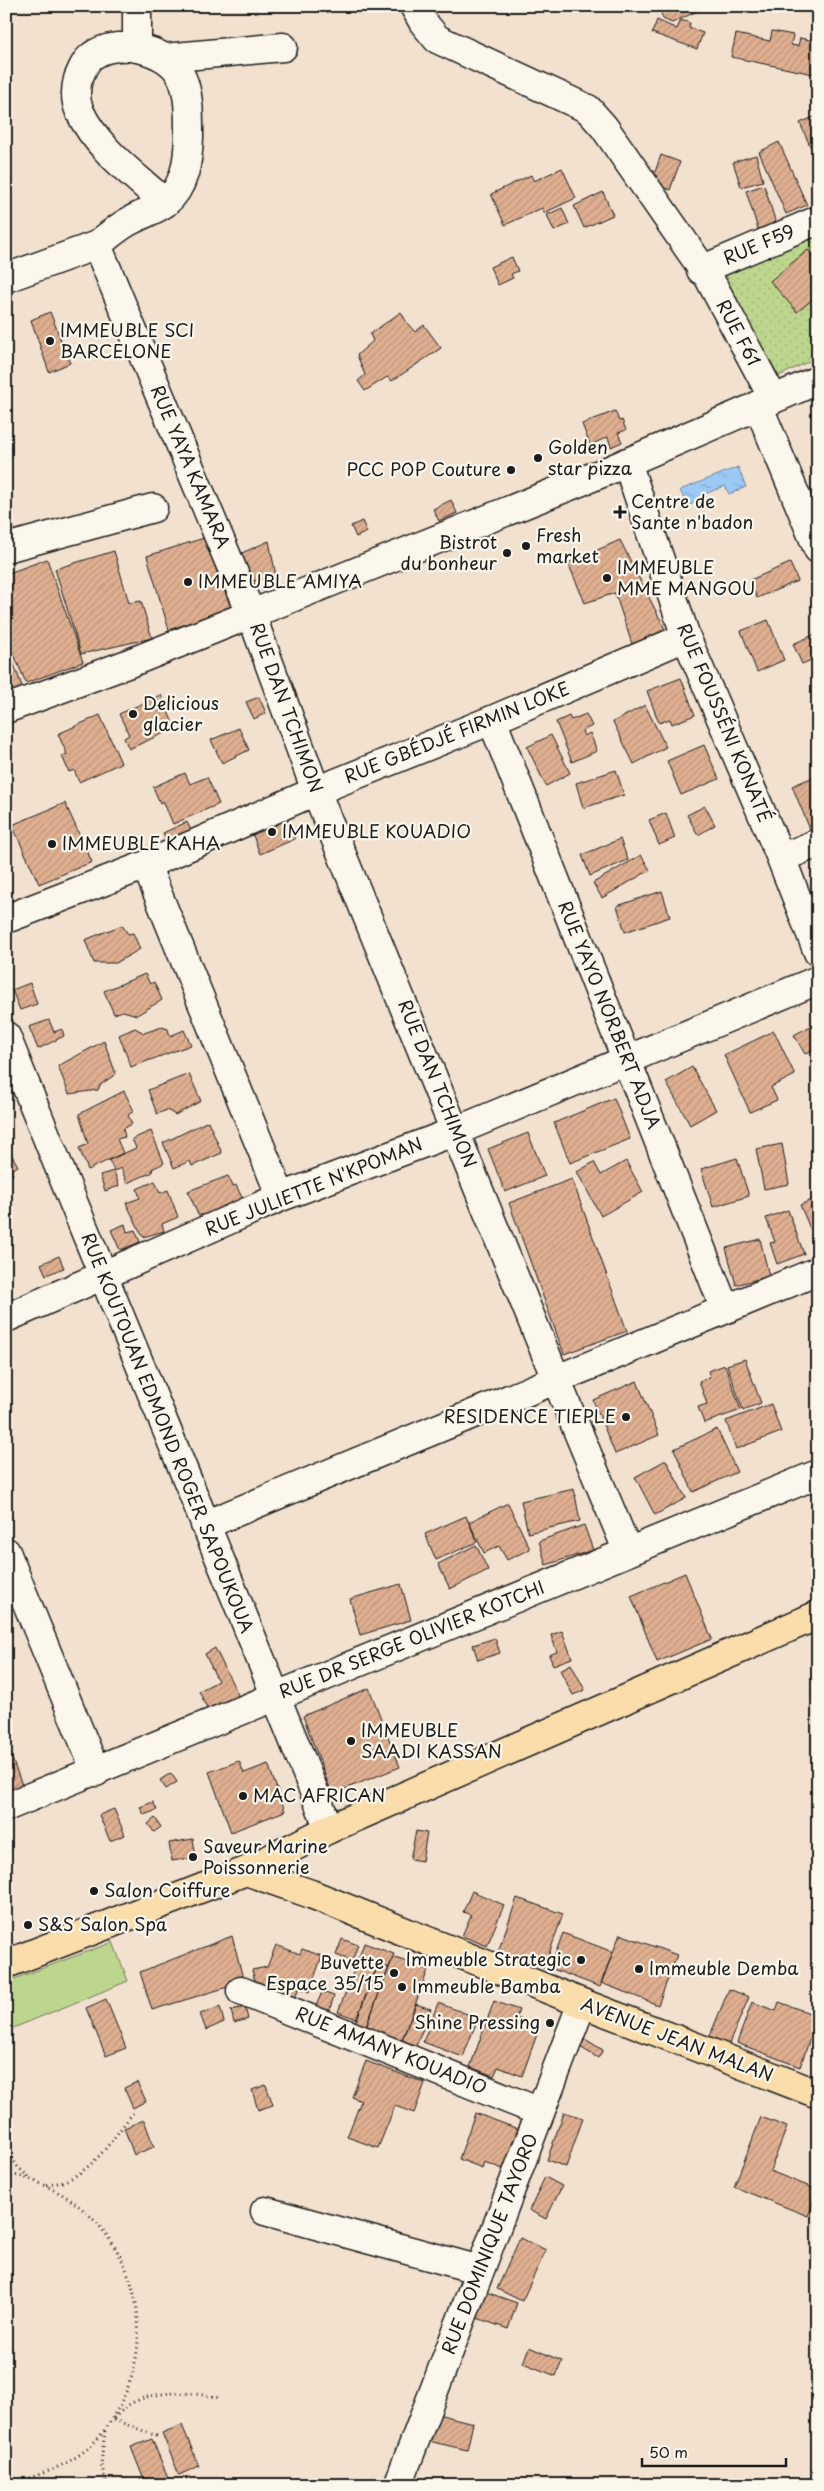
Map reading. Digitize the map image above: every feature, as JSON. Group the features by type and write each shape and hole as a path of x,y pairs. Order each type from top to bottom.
{"main road":[{"path":"6,1964 246,1871 329,1829 818,1616"},
{"name":"AVENUE JEAN MALAN","path":"246,1871 312,1894 582,2003 818,2094"}],"street":[{"path":"137,6 137,47"},
{"name":"RUE F61","path":"414,6 437,39 588,109 604,127 701,270 709,278 765,402 818,549"},
{"path":"6,278 97,244 127,222 165,203 179,186 188,164 189,128 186,93 180,73 164,58 137,47 110,48 91,56 81,71 75,91 79,111 94,135 165,203"},
{"path":"164,58 283,47"},
{"name":"RUE F59","path":"701,270 818,220"},
{"name":"RUE YAYA KAMARA","path":"97,244 251,614"},
{"path":"6,258 11,260 6,268"},
{"path":"6,710 127,664 626,462 818,380"},
{"name":"RUE FOUSSÉNI KONATÉ","path":"626,462 686,636 781,858 818,952"},
{"path":"6,548 153,508"},
{"name":"RUE DAN TCHIMON","path":"251,614 316,791 628,1552"},
{"name":"RUE GBÉDJÉ FIRMIN LOKE","path":"6,919 146,866 316,791 492,720 686,636"},
{"name":"RUE YAYO NORBERT ADJA","path":"492,720 725,1309"},
{"path":"781,858 818,843"},
{"path":"146,866 281,1197"},
{"name":"RUE JULIETTE N'KPOMAN","path":"6,1318 281,1197 456,1131 818,980"},
{"name":"RUE KOUTOUAN EDMOND ROGER SAPOUKOUA","path":"6,1036 102,1277 276,1695 329,1829"},
{"path":"205,1525 818,1272"},
{"name":"RUE DR SERGE OLIVIER KOTCHI","path":"6,1808 96,1772 276,1695 818,1474"},
{"path":"6,1552 96,1772"},
{"name":"RUE AMANY KOUADIO","path":"241,1991 540,2112"},
{"name":"RUE DOMINIQUE TAYORO","path":"398,2485 582,2003"},
{"path":"266,2210 480,2270"}],"path":[{"path":"44,2185 66,2181 83,2173 133,2113"},
{"path":"6,2144 8,2154 13,2161 34,2181"},
{"path":"6,2174 44,2185 78,2204 98,2222 128,2269 136,2299 138,2355 125,2397 105,2431 87,2449 70,2461 40,2475 8,2485"},
{"path":"112,2419 130,2404 149,2398 175,2393 195,2392 220,2398"},
{"path":"112,2419 157,2436"},
{"path":"105,2431 102,2464 107,2485"}],"green space":[{"path":"818,231 818,357 779,376 720,277"},
{"path":"113,1942 128,1981 6,2031 6,1982"}],"water":[{"path":"738,467 746,487 729,494 725,486 702,495 703,499 687,506 680,490"}],"building":[{"path":"668,6 708,6 672,23 663,19 660,10"},
{"path":"657,20 677,29 681,20 690,23 689,28 703,33 697,49 652,33"},
{"path":"772,31 793,35 791,45 798,46 800,38 814,41 813,49 818,50 818,75 731,57 736,34 770,41"},
{"path":"818,115 818,164 800,123"},
{"path":"779,142 807,205 786,214 759,152"},
{"path":"661,155 680,162 670,190 651,183"},
{"path":"756,155 763,181 741,187 733,162"},
{"path":"562,168 576,198 544,213 542,208 505,225 491,194 531,175 534,181"},
{"path":"764,185 776,223 758,229 746,191"},
{"path":"603,192 613,215 584,228 574,206"},
{"path":"562,208 569,224 554,231 547,215"},
{"path":"808,250 818,261 818,295 797,312 770,281"},
{"path":"512,257 518,271 511,274 513,278 498,285 490,267"},
{"name":"IMMEUBLE SCI BARCELONE","path":"50,312 70,363 49,372 31,320"},
{"path":"401,312 415,332 424,325 441,348 392,381 387,377 365,391 358,381 365,375 357,355 373,341 370,334"},
{"path":"615,411 619,421 622,420 626,430 618,433 622,442 611,447 608,437 590,445 582,424"},
{"path":"451,500 457,513 439,521 433,509"},
{"path":"9,514 16,533 6,537 6,515"},
{"path":"362,521 367,532 356,537 351,526"},
{"name":"IMMEUBLE AMIYA","path":"204,538 231,608 169,630 147,556"},
{"name":"IMMEUBLE MME MANGOU","path":"620,540 666,631 633,647 615,593 585,603 568,563"},
{"path":"269,541 276,576 245,583 235,556"},
{"path":"114,551 129,603 141,601 152,638 81,654 55,569"},
{"path":"47,559 83,662 26,683 6,636 6,574"},
{"path":"790,563 798,581 757,598 750,580"},
{"path":"768,620 784,660 757,672 741,631"},
{"path":"818,633 818,657 802,664 793,644"},
{"path":"6,643 25,694 6,702"},
{"path":"681,678 695,715 672,724 670,719 659,723 647,691"},
{"path":"161,695 175,728 129,749 124,738 129,735 119,714"},
{"path":"259,697 266,713 254,719 246,702"},
{"path":"645,705 666,747 634,764 613,722"},
{"path":"586,714 592,726 582,731 584,736 590,733 597,751 572,762 556,722 569,716 571,720"},
{"path":"100,715 121,763 79,782 74,770 69,772 62,756 67,754 58,734"},
{"path":"239,728 249,750 222,763 211,740"},
{"path":"551,735 570,773 546,786 527,747"},
{"path":"704,745 719,779 681,795 667,761"},
{"path":"616,770 624,795 583,808 576,783"},
{"path":"185,773 190,784 207,777 219,804 173,824 163,801 160,803 153,787"},
{"path":"818,775 818,832 812,834 792,786"},
{"name":"IMMEUBLE KAHA","path":"65,803 92,862 39,884 12,825"},
{"path":"705,806 715,825 698,835 687,815"},
{"name":"IMMEUBLE KOUADIO","path":"284,810 295,839 260,854 249,825"},
{"path":"666,813 675,838 659,845 649,820"},
{"path":"187,822 193,835 169,846 163,833"},
{"path":"620,839 628,860 590,876 582,855"},
{"path":"641,855 650,870 602,898 593,883"},
{"path":"662,891 670,917 625,932 617,906"},
{"path":"122,925 128,934 133,933 140,949 116,963 94,963 85,940"},
{"path":"145,974 150,984 154,982 162,1000 137,1015 123,1011 114,1014 104,991"},
{"path":"30,983 37,1004 20,1010 12,990"},
{"path":"49,1020 54,1032 62,1029 64,1036 38,1049 29,1027"},
{"path":"818,1022 818,1047 805,1054 794,1035"},
{"path":"162,1027 168,1029 170,1036 184,1030 191,1045 131,1067 119,1035 135,1028 144,1033"},
{"path":"774,1031 795,1075 771,1087 777,1100 750,1112 724,1055"},
{"path":"104,1041 116,1074 100,1085 98,1090 69,1094 58,1066"},
{"path":"692,1067 716,1110 690,1125 666,1082"},
{"path":"189,1074 201,1101 175,1115 167,1110 157,1114 148,1090"},
{"path":"124,1091 134,1111 128,1115 132,1124 123,1129 125,1137 117,1139 123,1153 88,1170 79,1148 88,1144 79,1114"},
{"path":"614,1098 630,1139 570,1163 554,1123"},
{"path":"208,1121 222,1153 192,1166 190,1161 174,1168 163,1143"},
{"path":"151,1131 164,1163 152,1169 153,1172 127,1183 121,1168 114,1171 109,1160 136,1148 132,1139"},
{"path":"528,1133 545,1176 505,1192 488,1149"},
{"path":"818,1133 818,1153 810,1136"},
{"path":"782,1144 789,1184 764,1189 756,1149"},
{"path":"10,1152 18,1166 11,1170 13,1175 6,1178 6,1154"},
{"path":"737,1158 749,1196 713,1207 701,1169"},
{"path":"626,1161 643,1192 601,1216 577,1172 594,1162 601,1175"},
{"path":"114,1171 119,1186 105,1191 100,1175"},
{"path":"228,1176 233,1186 236,1185 245,1204 206,1215 198,1215 188,1191"},
{"path":"572,1179 627,1331 564,1354 509,1203"},
{"path":"155,1181 160,1193 168,1190 178,1217 162,1224 164,1231 143,1237 126,1203 140,1198 137,1189"},
{"path":"818,1197 818,1247 800,1205"},
{"path":"788,1210 804,1254 777,1264 770,1243 775,1242 766,1218"},
{"path":"125,1224 127,1232 135,1230 140,1242 120,1250 111,1230"},
{"path":"760,1239 769,1276 736,1285 726,1248"},
{"path":"59,1256 64,1268 46,1275 41,1264"},
{"path":"745,1359 761,1403 743,1410 727,1365"},
{"path":"725,1365 741,1410 704,1423 698,1407 707,1404 699,1381 710,1377 708,1371"},
{"name":"RESIDENCE TIEPLE","path":"637,1381 659,1435 615,1454 593,1400"},
{"path":"771,1404 781,1432 736,1449 726,1421"},
{"path":"717,1429 737,1472 693,1492 674,1449"},
{"path":"666,1460 686,1498 655,1515 635,1477"},
{"path":"574,1489 580,1521 528,1533 521,1501"},
{"path":"508,1503 530,1549 507,1560 499,1546 484,1553 469,1522"},
{"path":"466,1516 477,1542 436,1560 425,1534"},
{"path":"584,1525 593,1550 546,1565 539,1541"},
{"path":"476,1545 488,1570 450,1589 438,1564"},
{"path":"685,1573 712,1639 657,1662 631,1596"},
{"path":"401,1584 411,1620 360,1635 350,1599"},
{"path":"562,1631 572,1658 553,1665 549,1655 557,1652 551,1635"},
{"path":"495,1638 500,1653 478,1660 473,1645"},
{"path":"215,1648 239,1697 209,1712 199,1691 218,1681 205,1654"},
{"path":"571,1664 585,1690 573,1695 560,1670"},
{"name":"IMMEUBLE SAADI KASSAN","path":"369,1688 400,1767 332,1794 303,1716"},
{"path":"6,1743 22,1785 6,1791"},
{"path":"239,1761 244,1773 268,1764 285,1811 231,1832 209,1772"},
{"path":"171,1773 177,1782 166,1789 160,1780"},
{"path":"153,1802 157,1810 144,1815 140,1807"},
{"path":"114,1809 125,1835 110,1841 99,1815"},
{"path":"155,1818 161,1827 154,1832 148,1824"},
{"path":"416,1831 427,1833 422,1861 410,1859"},
{"path":"193,1839 196,1857 172,1861 169,1843"},
{"path":"472,1891 504,1905 487,1946 462,1936 471,1915 463,1912"},
{"path":"517,1898 563,1914 544,1968 498,1952"},
{"name":"Immeuble Strategic","path":"563,1933 613,1952 600,1987 550,1968"},
{"name":"Immeuble Demba","path":"620,1934 677,1955 658,2005 601,1983"},
{"path":"232,1936 244,1982 152,2010 140,1972"},
{"path":"342,1939 358,1945 352,1961 336,1955"},
{"path":"364,1943 394,1954 389,1968 359,1957"},
{"path":"276,1945 300,1954 302,1949 322,1956 309,1992 299,1988 295,1998 257,1988 252,1970 267,1967"},
{"path":"359,1957 378,1965 357,2019 338,2012"},
{"name":"Immeuble Bamba","path":"393,1957 428,1970 402,2040 366,2027"},
{"path":"378,1965 389,1968 366,2027 355,2022"},
{"path":"729,1989 749,1997 728,2046 709,2038"},
{"path":"322,1992 334,1996 329,2011 316,2006"},
{"path":"106,1999 126,2048 106,2056 86,2008"},
{"path":"494,2001 519,2010 516,2018 540,2026 522,2076 498,2067 494,2076 470,2067"},
{"path":"752,2002 776,2011 779,2002 818,2016 800,2067 737,2043"},
{"path":"438,2003 478,2018 463,2057 423,2042"},
{"path":"416,2004 431,2009 416,2046 402,2040"},
{"path":"220,2007 224,2022 206,2030 200,2014"},
{"path":"245,2007 248,2019 234,2023 231,2010"},
{"path":"585,2039 603,2050 598,2058 580,2047"},
{"path":"366,2061 425,2083 414,2113 395,2106 378,2148 347,2137 361,2101 352,2097"},
{"path":"137,2082 146,2101 133,2108 124,2088"},
{"path":"266,2085 273,2105 258,2110 252,2090"},
{"path":"564,2112 583,2118 566,2167 547,2160"},
{"path":"475,2113 521,2130 506,2170 484,2162 482,2168 459,2159"},
{"path":"761,2117 787,2127 770,2171 818,2190 808,2216 734,2187"},
{"path":"144,2120 154,2147 134,2155 124,2128"},
{"path":"545,2177 562,2186 546,2219 529,2210"},
{"path":"520,2238 546,2250 522,2301 497,2289"},
{"path":"486,2292 517,2303 508,2329 477,2318"},
{"path":"529,2347 562,2361 556,2376 523,2363"},
{"path":"426,2411 473,2423 467,2450 420,2439"},
{"path":"182,2425 199,2466 179,2475 162,2433"},
{"path":"152,2439 169,2480 159,2485 146,2485 131,2447"}],"place":[{"name":"IMMEUBLE SCI BARCELONE","path":"50,341"},
{"name":"Golden star pizza","path":"538,458"},
{"name":"PCC POP Couture","path":"511,470"},
{"name":"Centre de Sante n'badon","path":"620,512"},
{"name":"Fresh market","path":"526,546"},
{"name":"Bistrot du bonheur","path":"507,553"},
{"name":"IMMEUBLE MME MANGOU","path":"607,578"},
{"name":"IMMEUBLE AMIYA","path":"188,582"},
{"name":"Delicious glacier","path":"133,714"},
{"name":"IMMEUBLE KOUADIO","path":"272,832"},
{"name":"IMMEUBLE KAHA","path":"52,844"},
{"name":"RESIDENCE TIEPLE","path":"626,1417"},
{"name":"IMMEUBLE SAADI KASSAN","path":"351,1741"},
{"name":"MAC AFRICAN","path":"243,1796"},
{"name":"Saveur Marine Poissonnerie","path":"193,1857"},
{"name":"Salon Coiffure","path":"94,1891"},
{"name":"S&S Salon Spa","path":"28,1925"},
{"name":"Immeuble Strategic","path":"581,1960"},
{"name":"Immeuble Demba","path":"639,1969"},
{"name":"Buvette Espace 35/15","path":"394,1973"},
{"name":"Immeuble Bamba","path":"402,1987"},
{"name":"Shine Pressing","path":"550,2023"}]}
